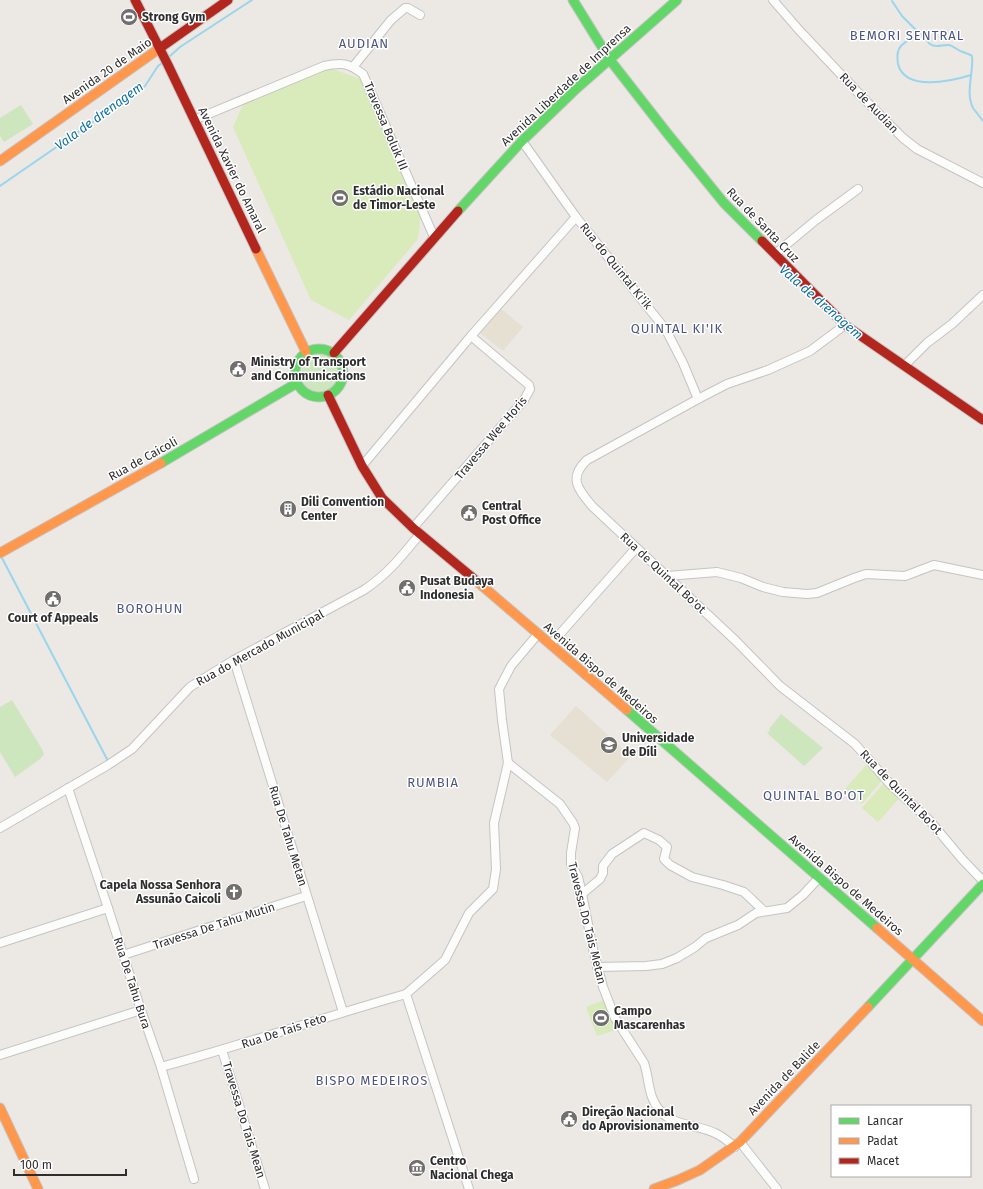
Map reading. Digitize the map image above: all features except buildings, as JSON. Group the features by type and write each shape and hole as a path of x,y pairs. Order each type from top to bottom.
{"main road":[{"name":"Avenida Xavier do Amaral","path":"135,0 160,48 306,352"},
{"name":"Avenida 20 de Maio","path":"0,161 228,0"},
{"name":"Rua de Santa Cruz","path":"573,0 610,60 667,134 724,203 775,254 842,327 904,366 983,420"},
{"name":"Avenida Liberdade de Imprensa","path":"334,353 434,237 522,141 577,88 677,0"},
{"path":"320,348 334,353 339,359 342,365 342,379 339,386 328,395 321,397 306,394 297,383 294,377 296,362 300,356 306,352 320,348"},
{"name":"Rua de Caicoli","path":"0,553 188,448 297,383"},
{"name":"Avenida Bispo de Medeiros","path":"328,395 362,466 382,498 417,531 551,644 983,1021"},
{"name":"Avenida de Balide","path":"654,1189 690,1175 717,1160 737,1144 914,960 983,884"},
{"path":"0,1108 38,1189"}],"street":[{"name":"Rua de Audian","path":"773,0 799,30 903,138 917,149 983,183"},
{"path":"194,120 324,66 338,63 353,67 391,20 406,8 420,15"},
{"name":"Travessa Boluk III","path":"353,67 363,74 434,237"},
{"name":"Rua do Quintal Ki'ik","path":"522,141 576,217 666,330 683,363 698,399"},
{"path":"775,254 816,220 858,189"},
{"path":"362,466 472,336 576,217"},
{"path":"904,366 983,295"},
{"name":"Rua de Quintal Bo'ot","path":"842,327 810,351 768,370 727,384 587,460 579,467 576,474 578,487 592,506 736,641 780,686 855,744 891,785 930,821 983,881"},
{"name":"Travessa Wee Horis","path":"417,531 524,400 530,389 529,385 472,336"},
{"name":"Rua do Mercado Municipal","path":"0,828 108,765 132,749 190,687 234,660 380,580 396,563 417,531"},
{"path":"551,644 636,548"},
{"path":"667,576 717,572 741,578 763,587 783,592 807,594 817,593 866,574 905,576 934,565 983,575"},
{"path":"469,1189 406,994 445,960 469,913 493,889 496,869 494,823 508,763 499,689 510,666 538,634"},
{"name":"Rua De Tahu Metan","path":"234,660 343,1012"},
{"name":"Travessa Do Tais Metan","path":"508,763 560,804 570,818 574,828 571,864 578,877 593,949 607,999 615,1018 644,1063 652,1097 663,1114 671,1120 716,1133 737,1144 777,1189"},
{"name":"Rua De Tahu Bura","path":"68,788 161,1067 194,1179"},
{"path":"582,894 600,879 603,873 603,866 612,854 644,833 659,840 667,847 664,859 670,865 692,877 744,892 764,911"},
{"path":"598,967 646,966 662,964 695,947 706,938 738,925 756,914 764,911 786,908 803,895 816,881"},
{"name":"Travessa De Tahu Mutin","path":"123,955 306,896"},
{"path":"0,943 108,908"},
{"name":"Rua De Tais Feto","path":"161,1067 406,994"},
{"path":"0,1055 141,1010"},
{"name":"Travessa Do Tais Mean","path":"222,1050 265,1189"}],"shaded area":[{"path":"500,308 523,327 503,351 480,333"},
{"path":"576,706 631,756 607,782 550,735"}],"green space":[{"name":"Estádio Nacional de Timor-Leste","path":"327,67 363,80 421,214 418,239 349,320 311,300 233,127 245,100"},
{"path":"21,105 33,124 4,142 0,136 0,118"},
{"path":"316,354 324,354 331,357 336,362 339,373 336,384 331,389 324,392 316,392 309,389 304,384 301,377 301,369 304,362 309,357"},
{"path":"12,700 44,754 40,759 15,777 0,752 0,707"},
{"path":"781,714 823,748 804,766 767,733"},
{"path":"868,763 884,778 862,804 845,789"},
{"path":"885,782 901,796 878,822 862,808"},
{"name":"Campo Mascarenhas","path":"604,1000 616,1030 597,1036 586,1007"}],"waterway":[{"name":"Vala de drenagem","path":"170,56 180,47 252,0"},
{"path":"892,1 902,16 930,44 937,46 953,46 959,51 972,56 970,89 971,102 973,108 983,121"},
{"path":"919,33 905,42 899,50 897,57 902,73 919,81 930,82 953,80 971,75"},
{"name":"Vala de drenagem","path":"0,186 145,86 158,66 162,63"},
{"path":"2,558 109,763"}],"traffic: fast":[{"path":"573,0 610,60 667,133 724,203 762,241"},
{"path":"458,211 522,141 577,88 677,0"},
{"path":"314,349 324,349 336,356 343,368 343,373 343,378 336,390 324,397 314,397 306,393 299,386 295,378 295,368 299,360 306,353 314,349"},
{"path":"161,463 297,383"},
{"path":"627,710 877,928"},
{"path":"868,1007 983,884"}],"traffic: slow":[{"path":"0,161 160,48"},
{"path":"256,249 306,352"},
{"path":"0,553 161,463"},
{"path":"473,578 627,710"},
{"path":"877,928 983,1021"},
{"path":"654,1189 700,1170 740,1142 868,1007"},
{"path":"0,1108 38,1189"}],"traffic: jam":[{"path":"135,0 168,65 256,249"},
{"path":"160,48 228,0"},
{"path":"334,353 458,211"},
{"path":"762,241 845,325 983,420"},
{"path":"328,395 362,466 382,498 413,528 473,578"}],"place":[{"name":"Strong Gym","path":"129,17"},
{"name":"Estádio Nacional de Timor-Leste","path":"340,198"},
{"name":"Ministry of Transport and Communications","path":"238,369"},
{"name":"Dili Convention Center","path":"288,509"},
{"name":"Central Post Office","path":"469,513"},
{"name":"Pusat Budaya Indonesia","path":"407,588"},
{"name":"Court of Appeals","path":"53,599"},
{"name":"Universidade de Díli","path":"609,745"},
{"name":"Capela Nossa Senhora Assunão Caicoli","path":"234,892"},
{"name":"Campo Mascarenhas","path":"601,1018"},
{"name":"Direção Nacional do Aprovisionamento","path":"569,1119"},
{"name":"Centro Nacional Chega","path":"417,1168"}],"district":[{"name":"BEMORI SENTRAL","path":"907,35"},
{"name":"AUDIAN","path":"364,43"},
{"name":"QUINTAL KI'IK","path":"677,328"},
{"name":"BOROHUN","path":"150,608"},
{"name":"RUMBIA","path":"433,782"},
{"name":"QUINTAL BO'OT","path":"814,795"},
{"name":"BISPO MEDEIROS","path":"372,1080"}]}
